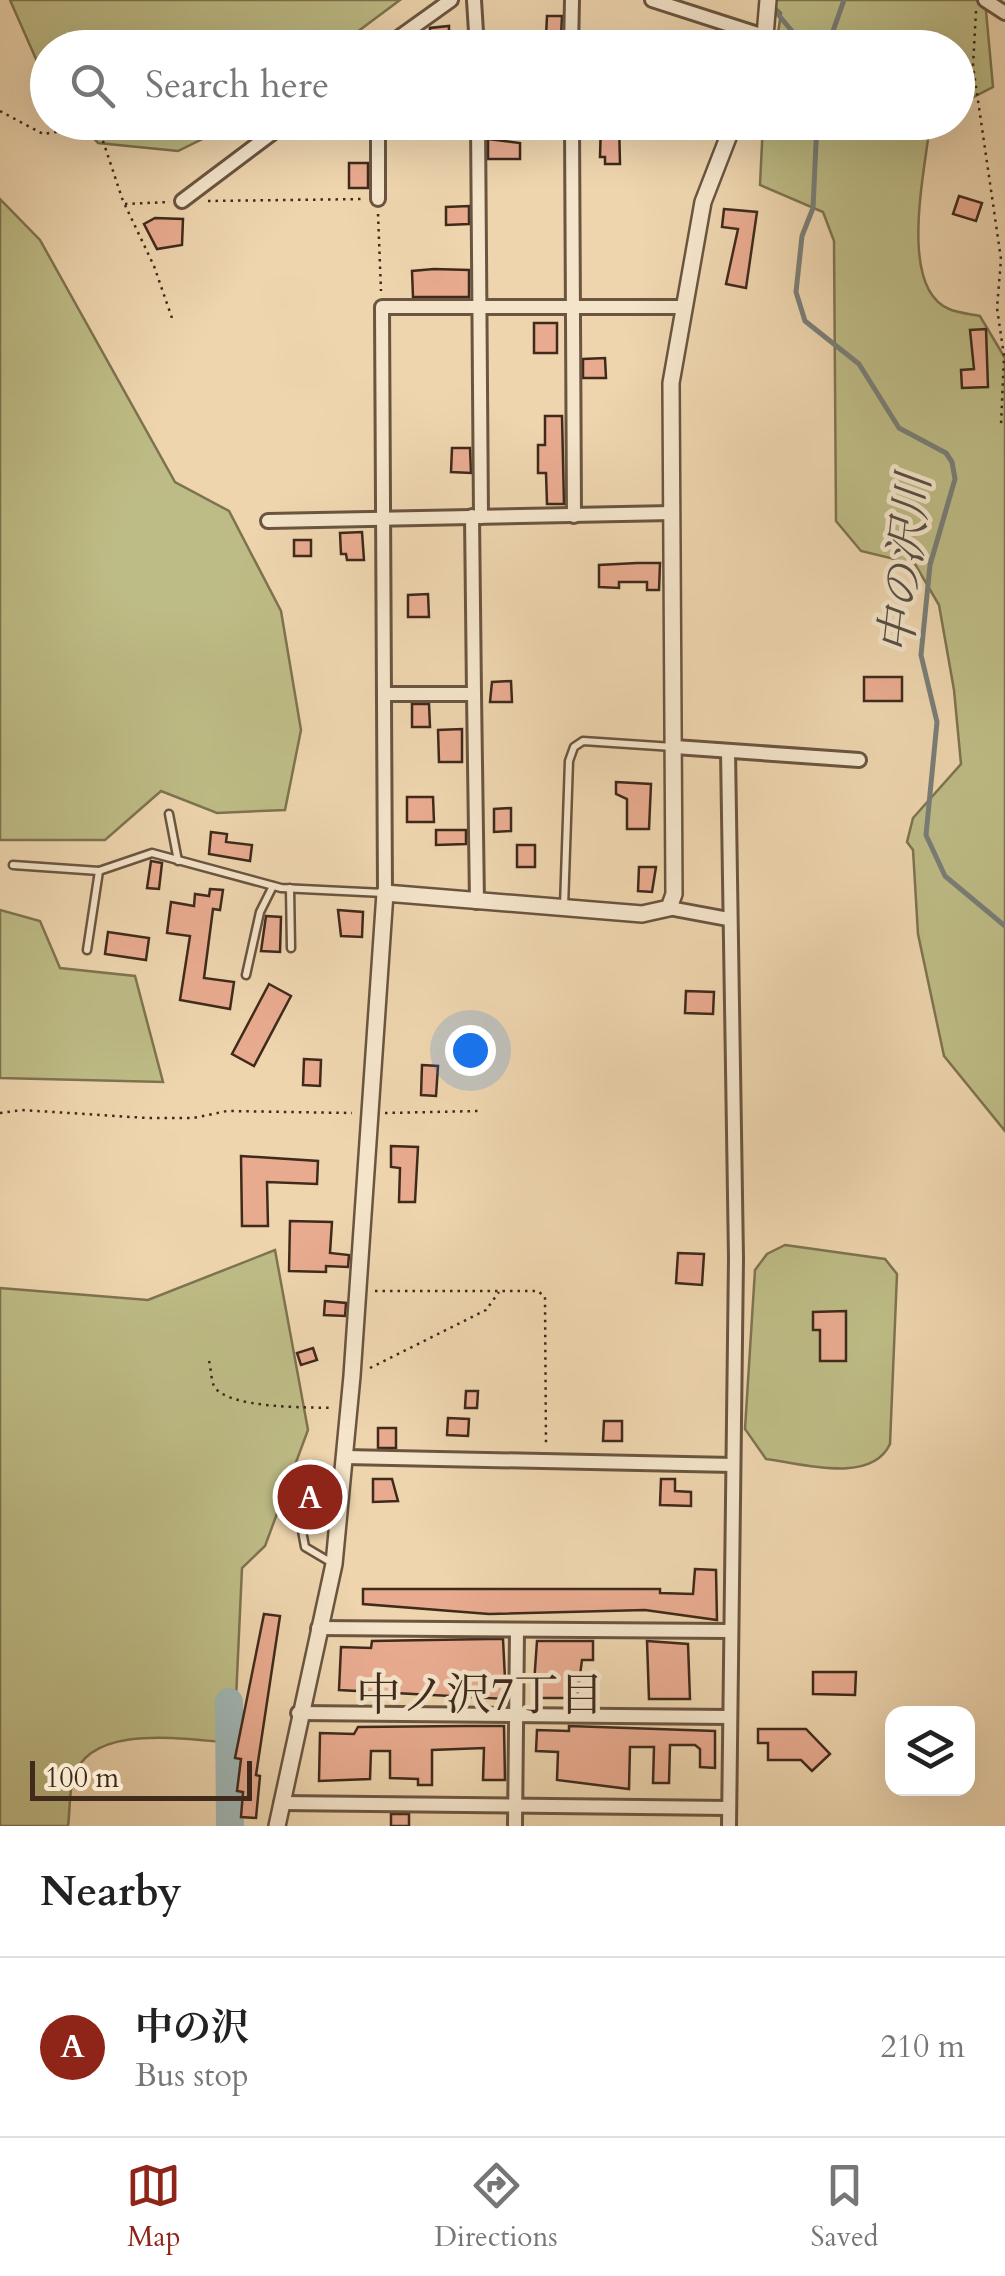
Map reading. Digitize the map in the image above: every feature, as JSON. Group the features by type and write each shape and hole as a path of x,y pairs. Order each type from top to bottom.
{"street":[{"path":"409,30 451,0"},
{"path":"474,0 476,30"},
{"path":"571,30 572,0"},
{"path":"652,0 733,30"},
{"path":"767,30 768,0"},
{"path":"981,0 1005,13"},
{"path":"182,202 263,140"},
{"path":"378,140 378,198"},
{"path":"478,140 474,694 478,902"},
{"path":"572,140 574,516"},
{"path":"669,908 674,894 672,383 703,202 727,140"},
{"path":"277,1826 308,1667 334,1564 371,1113 385,893 382,307 682,307"},
{"path":"268,521 672,513"},
{"path":"386,694 474,694"},
{"path":"674,747 859,760"},
{"path":"728,751 736,1258 729,1826"},
{"path":"385,893 642,914 669,908 728,918"},
{"path":"345,1457 733,1465"},
{"path":"318,1628 730,1630"},
{"path":"515,1826 518,1631"},
{"path":"298,1714 730,1717"},
{"path":"282,1803 729,1808"}],"lane":[{"path":"564,908 569,762 574,747 583,741 674,747"},
{"path":"169,814 178,861"},
{"path":"14,865 99,871 152,854 273,886 385,893"},
{"path":"87,950 99,871"},
{"path":"246,975 260,912 273,886"},
{"path":"290,888 291,948"},
{"path":"334,1564 305,1546 301,1525 313,1510 340,1511"}],"path":[{"path":"975,44 981,0"},
{"path":"975,87 1000,258 997,308 1004,356 1002,425"},
{"path":"124,204 154,266 173,321"},
{"path":"0,1113 22,1110 193,1118 226,1111 480,1111"},
{"path":"358,1291 538,1292 545,1296 546,1462"},
{"path":"352,1376 486,1310 500,1291"},
{"path":"210,1361 214,1386 225,1396 267,1404 349,1410"}],"shaded area":[{"path":"10,0 400,0 360,30 30,30 30,45"},
{"path":"768,0 985,0 993,87 975,96 975,30 778,30 781,13"},
{"path":"95,140 200,140 178,151"},
{"path":"762,140 928,140 918,224 924,277 933,296 949,309 980,316 1005,358 1005,1131 944,1056 918,934 913,850 907,842 913,818 961,764 954,690 939,605 915,564 861,551 836,521 834,241 823,212 760,185"},
{"path":"0,199 40,240 175,482 229,511 281,611 301,730 285,810 217,813 161,791 105,840 0,840"},
{"path":"0,910 40,921 60,968 135,976 163,1082 0,1078"},
{"path":"785,1245 885,1259 897,1274 890,1444 881,1457 868,1464 834,1468 766,1459 745,1429 755,1270 767,1254"},
{"path":"275,1250 308,1430 265,1546 242,1568 234,1743 142,1738 98,1748 83,1761 73,1779 68,1826 0,1826 0,1288 148,1300"}],"building":[{"path":"547,16 562,16 561,30 546,30"},
{"path":"488,140 520,143 520,159 488,159"},
{"path":"600,140 619,140 620,164 605,164 605,157 600,157"},
{"path":"349,163 368,163 368,188 349,188"},
{"path":"959,196 982,203 976,221 953,214"},
{"path":"469,206 469,224 446,225 446,207"},
{"path":"724,209 757,212 746,288 726,284 738,229 722,227"},
{"path":"155,218 183,219 182,245 157,249 144,224"},
{"path":"469,270 469,297 413,297 412,271"},
{"path":"534,323 557,323 557,353 534,353"},
{"path":"986,329 988,387 962,388 961,370 974,369 970,330"},
{"path":"605,358 606,378 583,378 583,359"},
{"path":"545,416 562,416 564,504 547,504 546,473 538,473 538,445 545,445"},
{"path":"452,448 470,448 471,473 451,472"},
{"path":"362,532 364,560 347,560 346,554 341,554 340,533"},
{"path":"294,540 311,540 311,556 294,556"},
{"path":"660,563 659,590 647,590 647,582 619,582 619,588 599,587 599,565"},
{"path":"428,594 429,617 408,617 408,595"},
{"path":"864,677 902,677 902,701 864,701"},
{"path":"511,681 512,702 490,702 492,682"},
{"path":"412,704 429,704 430,727 412,727"},
{"path":"462,729 462,762 439,762 438,730"},
{"path":"616,782 651,784 649,829 627,829 627,799 616,794"},
{"path":"407,797 433,797 434,822 407,822"},
{"path":"511,808 511,831 494,832 494,809"},
{"path":"436,830 466,830 466,844 436,845"},
{"path":"211,832 227,834 226,842 252,845 250,861 209,854"},
{"path":"517,845 535,845 535,867 517,867"},
{"path":"151,861 162,863 159,889 147,888"},
{"path":"639,867 656,867 652,892 638,891"},
{"path":"210,889 223,890 220,910 213,909 204,978 234,982 230,1009 180,1000 190,936 167,933 171,902 194,906 195,894 209,896"},
{"path":"338,910 363,912 362,937 341,936"},
{"path":"266,916 281,917 280,952 261,951"},
{"path":"108,932 149,938 146,960 105,954"},
{"path":"269,984 291,996 254,1066 232,1054"},
{"path":"686,991 714,992 713,1014 685,1013"},
{"path":"304,1059 321,1060 320,1086 303,1085"},
{"path":"422,1065 438,1066 436,1096 421,1095"},
{"path":"391,1146 418,1147 415,1202 399,1202 400,1168 391,1167"},
{"path":"241,1156 318,1161 317,1184 267,1182 268,1226 242,1226"},
{"path":"290,1221 332,1222 330,1253 349,1255 348,1267 326,1266 326,1272 289,1271"},
{"path":"678,1253 704,1254 702,1285 676,1283"},
{"path":"325,1301 346,1303 345,1316 324,1315"},
{"path":"846,1311 846,1361 820,1361 820,1330 813,1330 813,1312"},
{"path":"313,1348 317,1360 301,1365 297,1353"},
{"path":"466,1391 478,1391 477,1408 465,1408"},
{"path":"448,1418 469,1419 468,1436 447,1435"},
{"path":"604,1421 622,1421 622,1441 603,1441"},
{"path":"378,1428 396,1428 396,1448 378,1448"},
{"path":"373,1479 392,1479 398,1501 373,1502"},
{"path":"661,1479 675,1479 675,1491 691,1492 691,1506 660,1505"},
{"path":"695,1569 716,1570 717,1620 645,1610 489,1614 363,1604 363,1589 660,1589 660,1593 693,1594"},
{"path":"264,1614 280,1616 256,1775 260,1776 256,1818 241,1817 243,1792 237,1791 241,1759 235,1758"},
{"path":"503,1639 506,1699 339,1690 341,1647 371,1648 372,1641"},
{"path":"537,1641 593,1641 593,1660 582,1660 577,1698 533,1698"},
{"path":"647,1641 688,1644 690,1699 649,1699"},
{"path":"813,1672 856,1672 855,1695 813,1694"},
{"path":"504,1726 505,1780 483,1780 484,1748 432,1750 432,1785 418,1785 418,1779 390,1778 390,1751 371,1751 370,1779 319,1781 320,1733 354,1734 358,1727"},
{"path":"569,1726 715,1731 715,1768 700,1767 700,1749 695,1745 670,1745 669,1783 653,1783 654,1747 630,1747 629,1789 557,1780 558,1752 536,1751 537,1730 569,1731"},
{"path":"758,1729 806,1729 830,1754 812,1771 801,1760 768,1760 768,1743 758,1743"},
{"path":"391,1814 409,1814 409,1826 391,1826"}],"waterway":[{"name":"中の沢川","path":"833,30 844,0"},
{"path":"771,6 791,30"},
{"name":"中の沢川","path":"816,140 813,208 802,236 796,292 805,321 859,364 899,428 946,453 952,462 955,479 930,565 921,655 937,722 926,835 945,876 1005,926"},
{"path":"229,1702 230,1826"}],"place":[{"name":"中の沢","path":"310,1497"}],"district":[{"name":"中ノ沢7丁目","path":"480,1694"}]}
